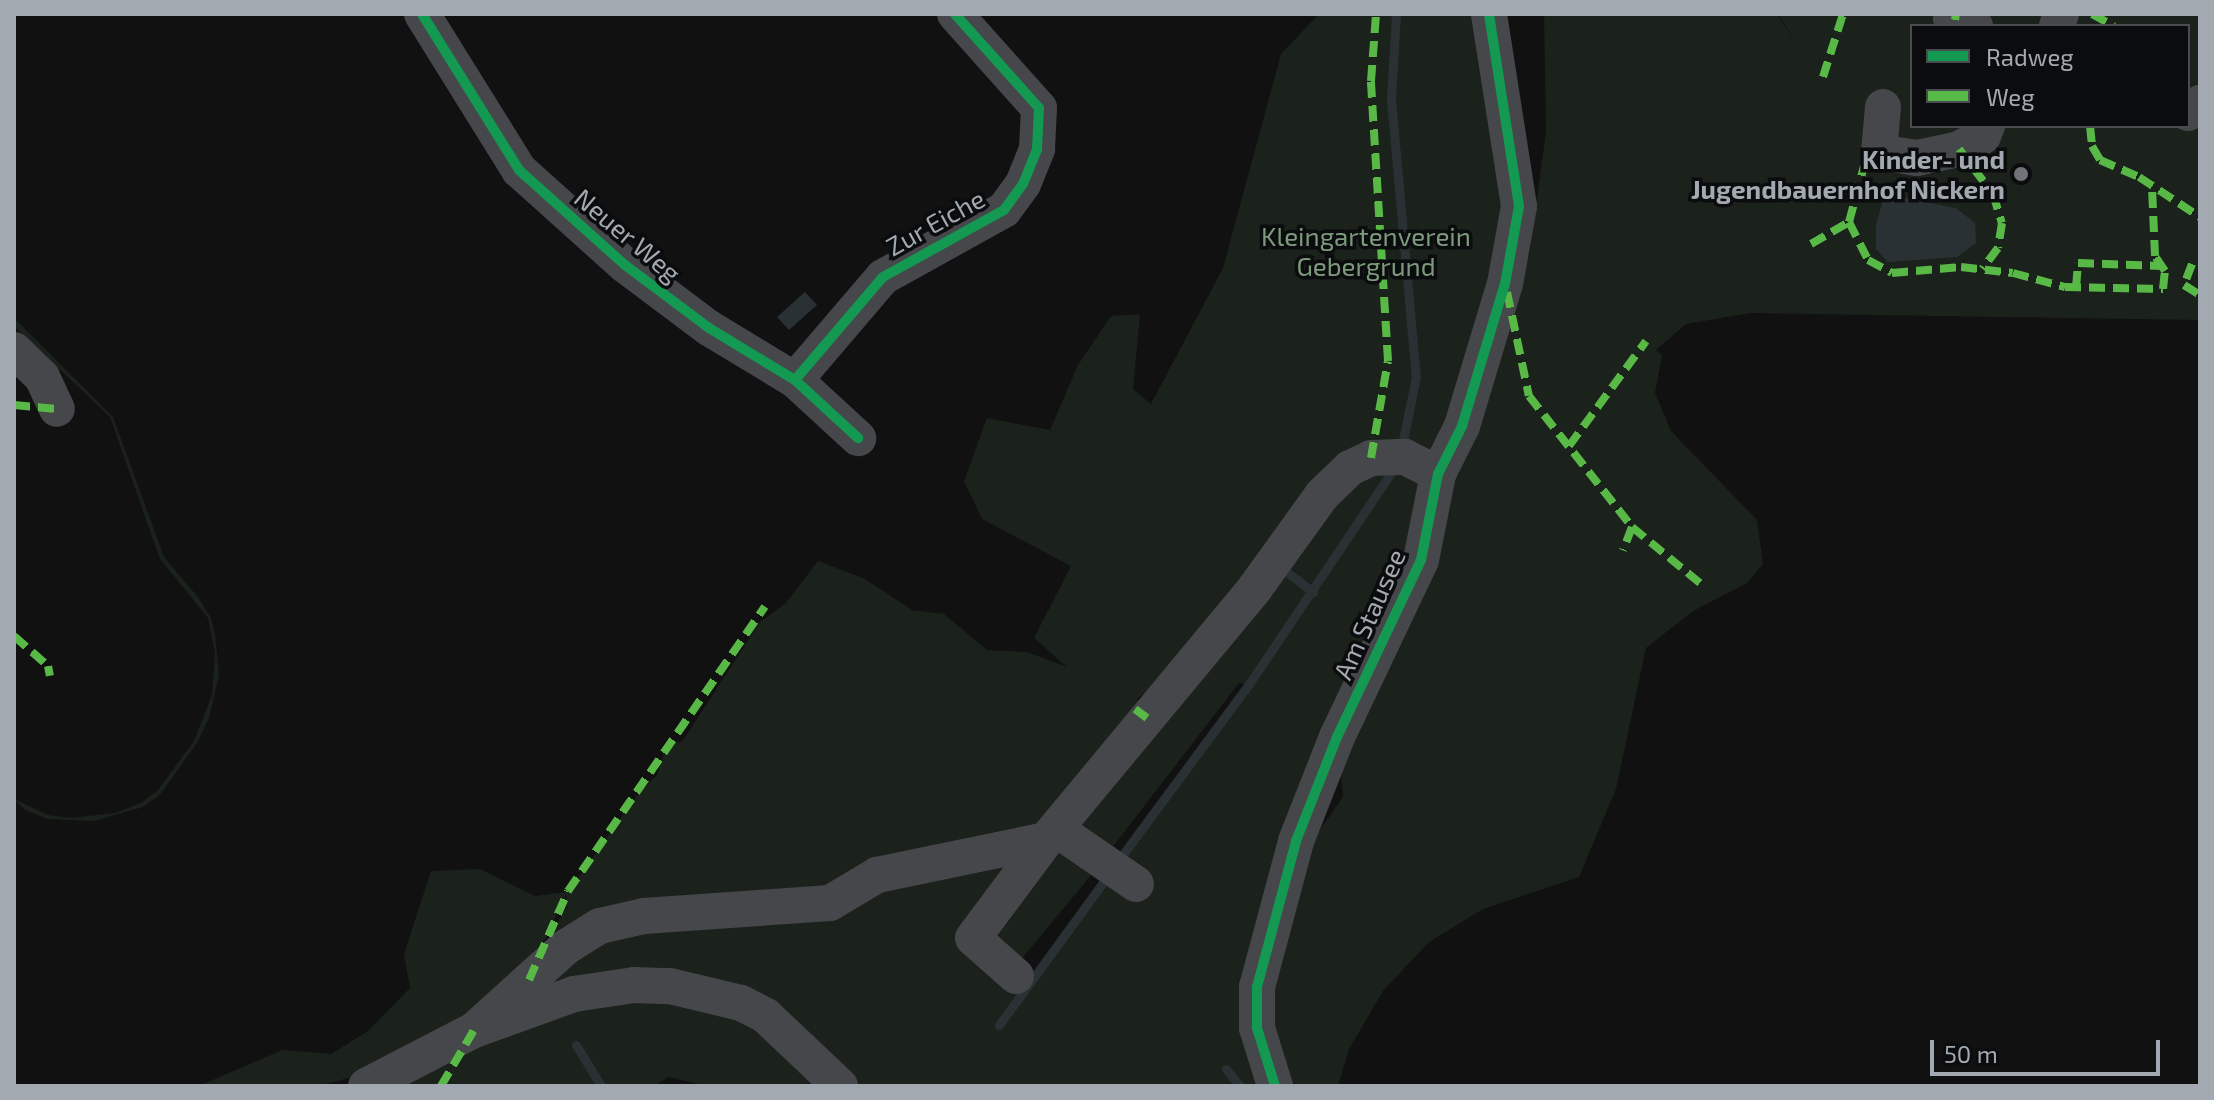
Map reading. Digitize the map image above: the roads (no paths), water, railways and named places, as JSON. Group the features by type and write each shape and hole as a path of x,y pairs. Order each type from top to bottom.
{"street":[{"name":"Neuer Weg","path":"422,14 519,170 625,265 709,328 795,380 858,438"},
{"name":"Zur Eiche","path":"795,380 883,277 1004,210 1023,184 1037,149 1039,108 955,14"},
{"name":"Am Stausee","path":"1275,1086 1257,1028 1257,987 1296,841 1337,737 1421,560 1438,474 1462,426 1505,284 1519,206 1489,14"},
{"path":"1883,107 1879,152 1917,158 1959,149 1983,136 1986,128"},
{"path":"14,350 42,377 57,409"},
{"path":"1016,976 973,938 1051,834 1255,588 1322,495 1350,468 1398,456 1438,474"},
{"path":"474,1030 566,947 600,926 644,916 830,903 877,875 1051,834 1136,884"},
{"path":"366,1086 474,1030 574,994 634,985 670,986 741,1003 766,1016 840,1086"}],"waterway":[{"path":"1396,14 1391,99 1416,377 1401,450"},
{"path":"1118,861 1249,684 1397,464"},
{"path":"1279,566 1313,592"},
{"path":"999,1025 1110,873"},
{"path":"576,1045 601,1086"},
{"path":"1226,1069 1240,1086"}],"place":[{"name":"Kinder- und Jugendbauernhof Nickern","path":"2021,174"}],"park label":[{"name":"Kleingartenverein Gebergrund","path":"1366,251"}]}
